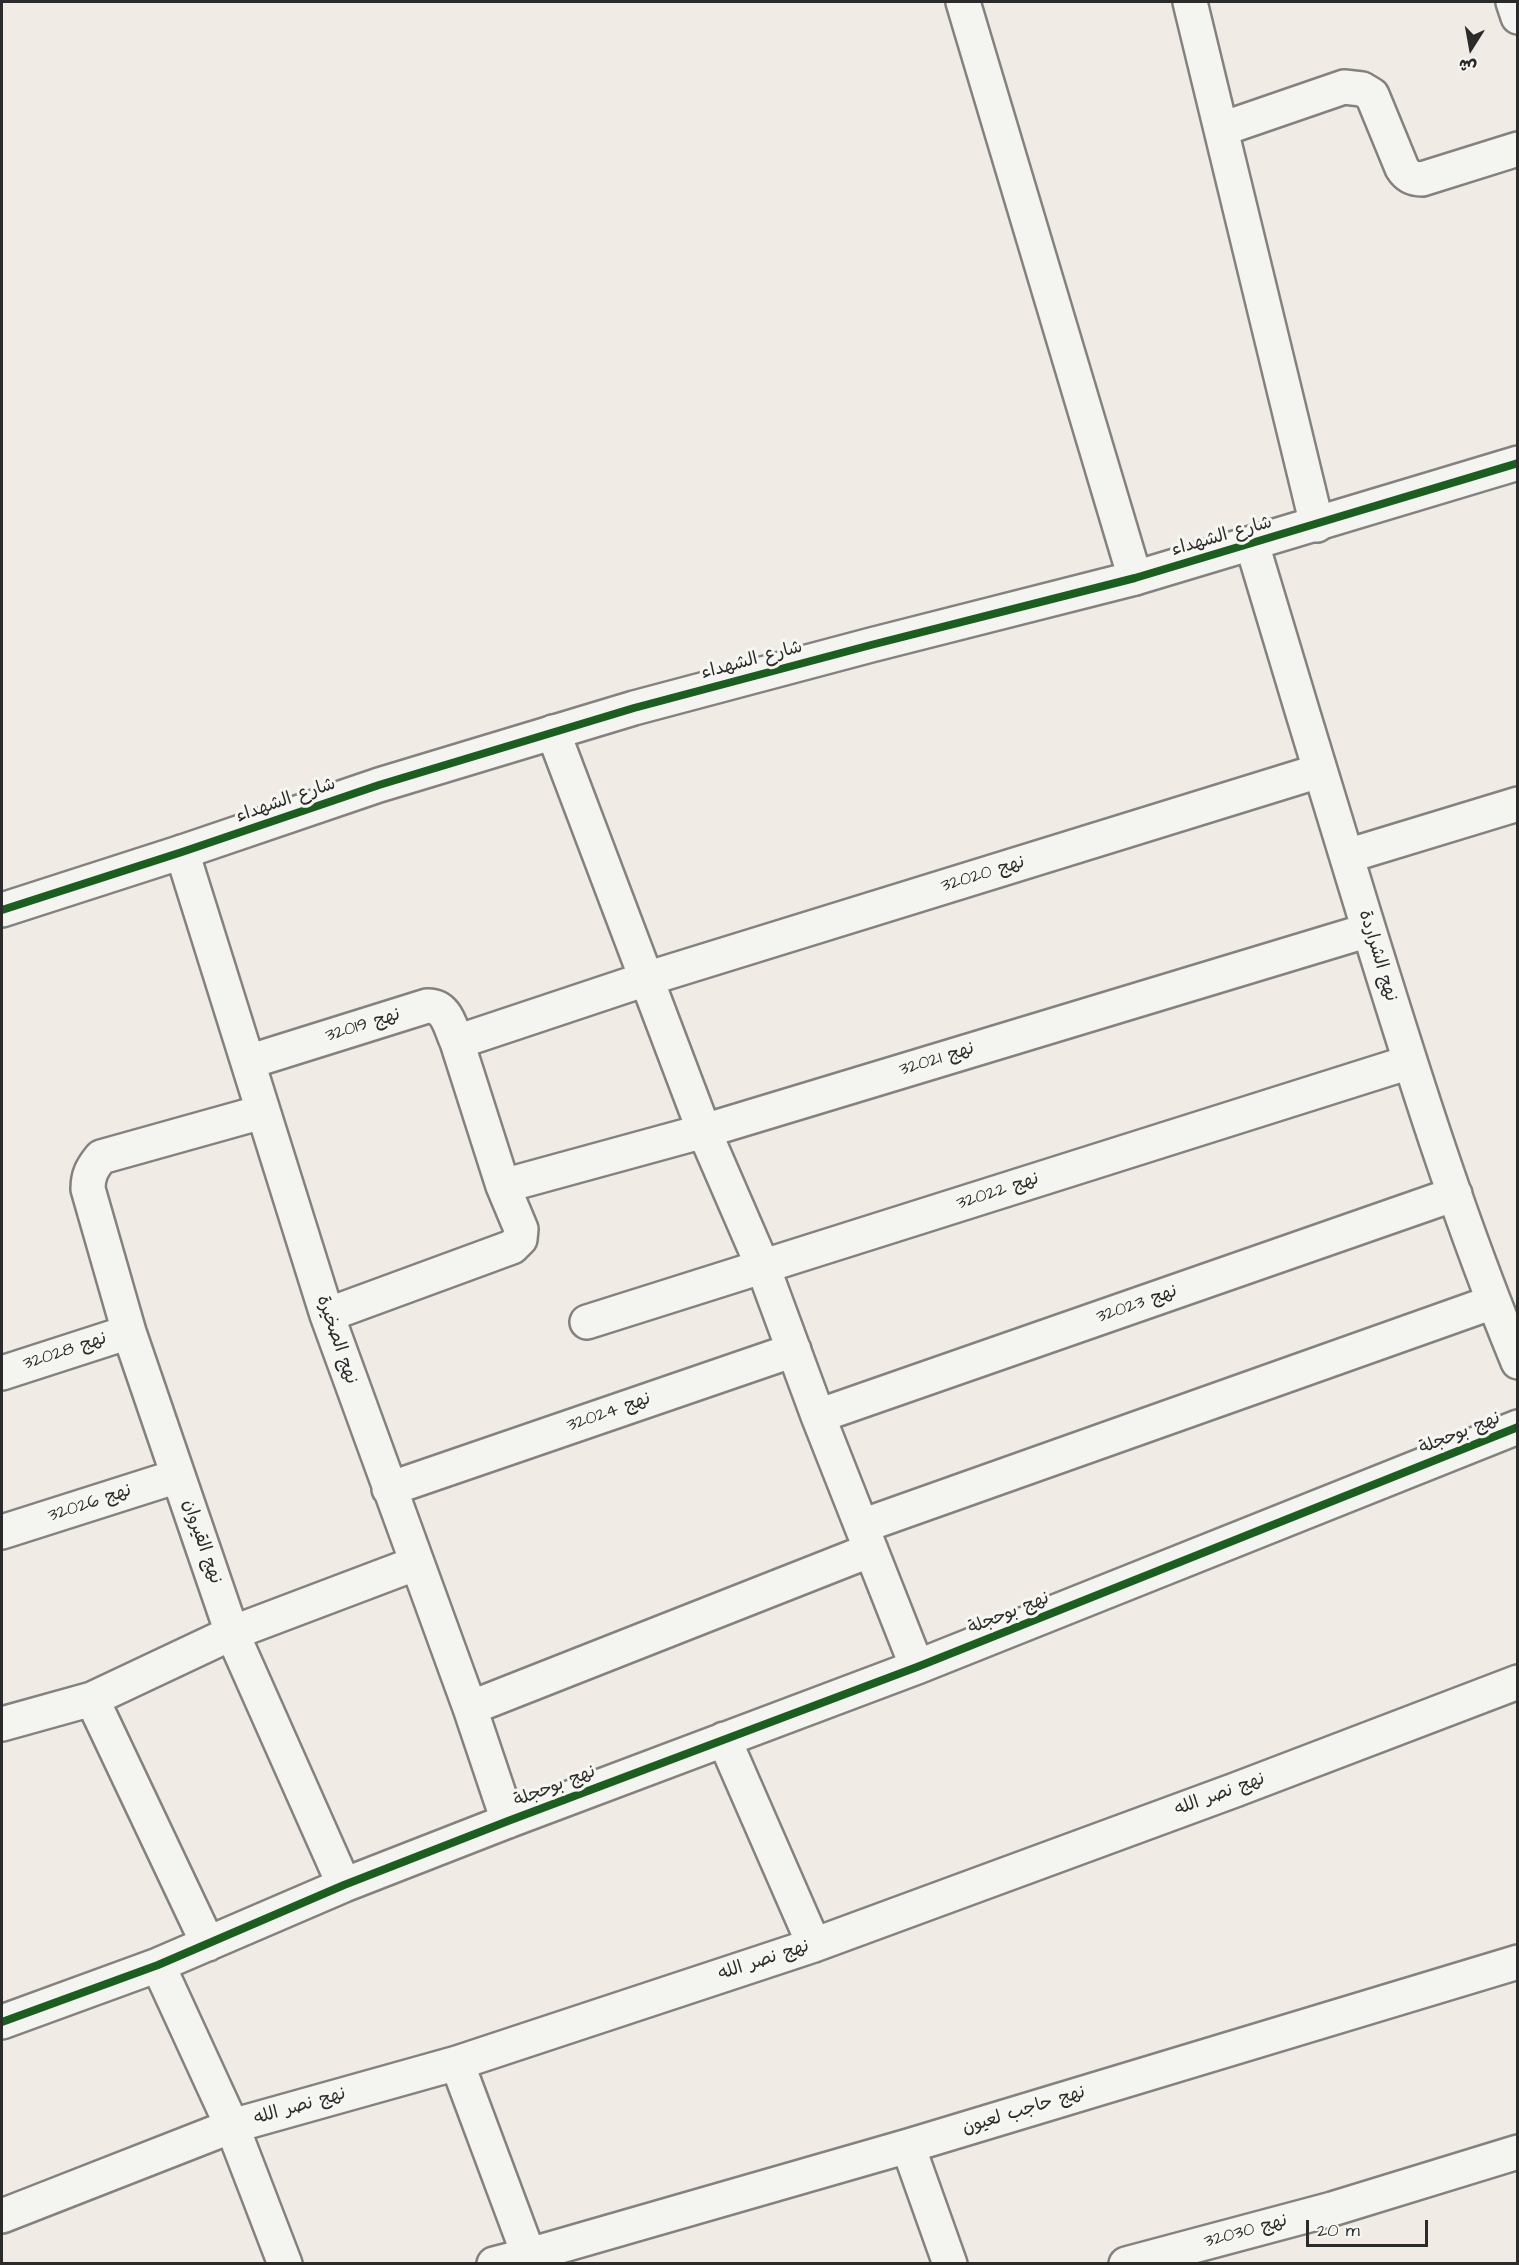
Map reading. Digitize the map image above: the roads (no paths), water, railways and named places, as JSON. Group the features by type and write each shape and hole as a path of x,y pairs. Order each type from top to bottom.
{"street":[{"path":"963,2 1135,578"},
{"path":"1190,2 1317,525"},
{"path":"1513,2 1518,17"},
{"path":"1222,129 1344,87 1372,95 1402,168 1407,176 1415,179 1422,179 1518,149"},
{"name":"شارع الشهداء","path":"2,910 379,785 553,732 760,674 1135,578 1518,463"},
{"name":"نهج الشراردة","path":"1252,544 1319,771 1410,1062 1493,1302 1518,1362"},
{"path":"553,732 704,1131 763,1267 818,1416 917,1667"},
{"name":"نهج 32020","path":"457,1042 646,979 1319,771"},
{"path":"1347,856 1518,804"},
{"name":"نهج الصخيرة","path":"182,852 327,1315 470,1708 508,1821"},
{"name":"نهج 32021","path":"503,1186 704,1131 1369,930"},
{"name":"نهج 32019","path":"248,1062 427,1005 436,1005 443,1010 457,1042 503,1186 521,1229 520,1239 512,1247 327,1315"},
{"name":"نهج 32022","path":"587,1322 1410,1062"},
{"name":"نهج القيروان","path":"262,1112 101,1157 88,1177 88,1189 129,1332 232,1633 344,1885"},
{"name":"نهج 32023","path":"818,1416 1455,1194"},
{"path":"470,1708 866,1538 1493,1302"},
{"name":"نهج 32028","path":"2,1373 129,1332"},
{"name":"نهج 32024","path":"389,1489 794,1350"},
{"name":"نهج بوحجلة","path":"2,2022 158,1965 344,1885 917,1667 1518,1427"},
{"name":"نهج 32026","path":"2,1532 178,1476"},
{"path":"2,1724 92,1699 232,1633 417,1563"},
{"name":"نهج نصر الله","path":"2,2216 232,2126 457,2062 814,1945 1518,1682"},
{"path":"92,1699 208,1944"},
{"path":"724,1739 814,1945"},
{"name":"نهج حاجب لعيون","path":"494,2264 530,2259 1518,1962"},
{"path":"158,1965 232,2126 285,2264"},
{"path":"457,2062 530,2259"},
{"path":"908,2146 950,2264"},
{"name":"نهج 32030","path":"1126,2264 1332,2209 1518,2152"}]}
